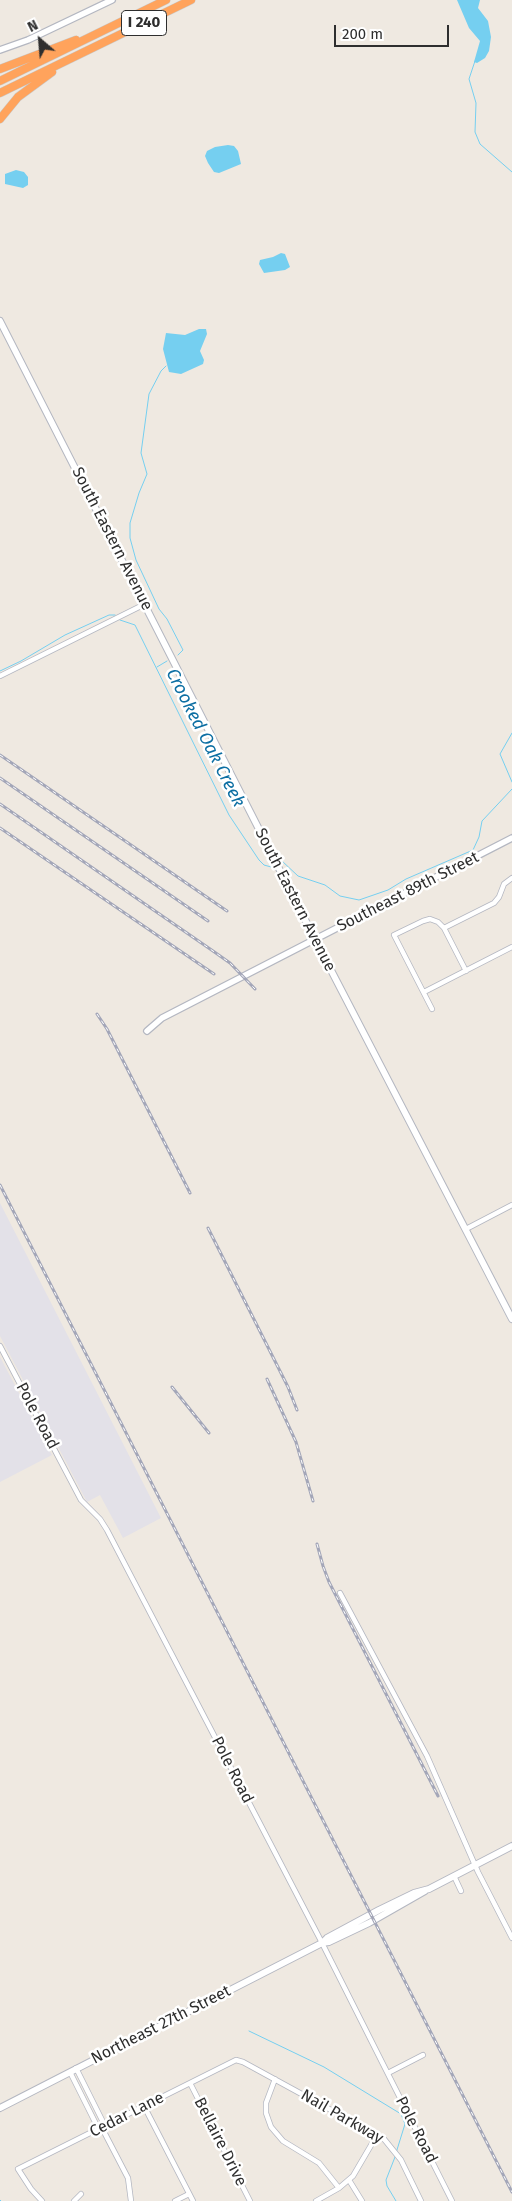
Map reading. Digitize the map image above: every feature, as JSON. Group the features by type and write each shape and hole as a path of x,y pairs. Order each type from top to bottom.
{"highway":[{"name":"I 240","path":"0,81 166,0"},
{"name":"I 240","path":"0,93 191,0"},
{"path":"0,69 58,45 100,33"},
{"path":"0,119 25,90 76,56"}],"main road":[{"name":"South Eastern Avenue","path":"0,321 315,939 512,1318"},
{"name":"Northeast 27th Street","path":"0,2108 322,1943 329,1942 369,1923 512,1846"}],"street":[{"path":"0,50 28,40 112,0"},
{"path":"0,676 145,604"},
{"name":"Southeast 89th Street","path":"147,1030 162,1018 512,838"},
{"path":"444,928 494,903 499,897 504,884 512,878"},
{"path":"432,1009 394,935 426,920 438,922 444,928 466,971"},
{"path":"424,992 512,947"},
{"path":"466,1229 512,1205"},
{"name":"Pole Road","path":"0,1346 81,1500 100,1519 107,1530 322,1943 452,2201"},
{"path":"340,1593 427,1756 512,1938"},
{"path":"454,1876 461,1891"},
{"path":"388,2073 423,2055"},
{"name":"Nail Parkway","path":"236,2060 275,2079 377,2135 394,2150 401,2160 421,2201"},
{"name":"Cedar Lane","path":"42,2201 31,2190 18,2169 236,2060"},
{"path":"73,2070 97,2126 102,2128 128,2178 131,2201"},
{"path":"275,2079 266,2102 266,2113 271,2127 283,2141 319,2162 339,2188"},
{"name":"Bellaire Drive","path":"190,2082 250,2201"},
{"path":"144,2106 193,2201"},
{"path":"316,2201 349,2180 377,2135"},
{"path":"349,2180 362,2201"},
{"path":"74,2201 81,2194"},
{"path":"175,2201 189,2194"}],"shaded area":[{"path":"0,1203 161,1518 123,1538 100,1495 87,1502 0,1336"},
{"path":"0,1357 52,1455 0,1482"}],"water":[{"path":"457,0 480,0 478,8 488,21 491,37 489,51 485,58 477,63 474,62 480,41 469,28"},
{"path":"234,146 238,151 241,164 219,173 214,172 205,156 207,151 215,147"},
{"path":"16,170 24,172 28,177 28,185 23,188 5,184 5,174"},
{"path":"281,253 285,254 290,267 285,270 264,273 259,264 260,260"},
{"path":"199,329 206,329 207,334 200,351 204,360 203,364 181,374 169,372 163,349 166,333 185,335"}],"waterway":[{"path":"475,61 469,79 476,103 475,132 480,144 512,172"},
{"path":"166,366 161,371 149,394 141,453 147,474 130,523 130,538 136,560 159,609 167,619 183,650 178,655"},
{"name":"Crooked Oak Creek","path":"0,671 65,635 109,615 115,615"},
{"name":"Crooked Oak Creek","path":"120,620 135,625 229,815 259,860 264,865 271,867"},
{"path":"157,667 167,661"},
{"name":"Crooked Oak Creek","path":"512,733 500,754 512,782"},
{"name":"Crooked Oak Creek","path":"282,861 298,876 325,885 340,896 359,900 388,890 406,879 473,850 479,837 482,821 512,789"},
{"path":"249,2031 324,2067 401,2114 405,2124 396,2153"},
{"path":"395,2157 386,2180 387,2186 396,2201"}],"railway":[{"path":"0,755 227,911"},
{"path":"0,778 208,921"},
{"path":"0,804 230,963 255,989"},
{"path":"0,828 214,974"},
{"path":"97,1014 107,1029 190,1193"},
{"path":"0,1185 512,2192"},
{"path":"208,1228 288,1387 297,1410"},
{"path":"267,1379 296,1442 313,1501"},
{"path":"172,1387 209,1433"},
{"path":"317,1544 329,1582 438,1796"}]}
